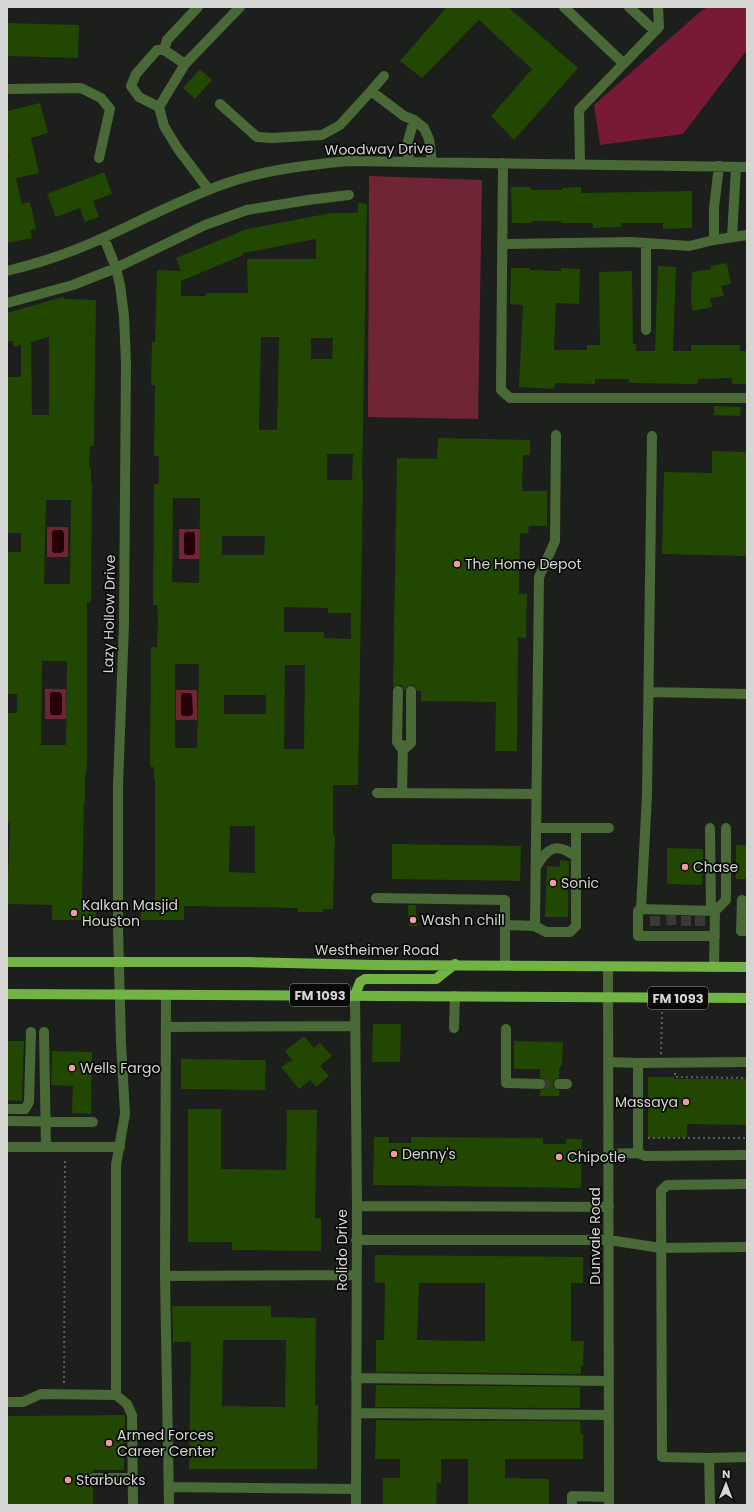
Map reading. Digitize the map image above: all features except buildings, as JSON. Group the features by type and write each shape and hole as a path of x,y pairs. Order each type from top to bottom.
{"main road":[{"name":"Westheimer Road","path":"7,962 747,967"},
{"path":"355,995 360,982 365,979 436,979 455,964"},
{"name":"FM 1093","path":"7,994 747,998"}],"street":[{"path":"164,50 167,40 198,7"},
{"path":"209,190 178,149 164,126 159,107 185,64 240,7"},
{"path":"629,7 655,31"},
{"path":"580,164 579,110 659,27 658,7"},
{"path":"569,8 623,63"},
{"path":"159,107 139,97 131,86 136,74 157,50 164,50 185,64"},
{"path":"220,104 257,137 272,138 322,135 340,125 384,76"},
{"path":"7,89 81,88 101,98 110,110 99,158"},
{"path":"371,90 404,116 414,120 424,128 429,139 432,162"},
{"path":"409,162 408,141 414,120"},
{"name":"Woodway Drive","path":"7,271 61,256 104,238 167,207 209,190 282,168 349,161 747,167"},
{"path":"503,163 501,390 510,398 747,398"},
{"path":"714,240 714,208 719,166"},
{"path":"732,236 736,166"},
{"path":"7,303 73,285 116,268 205,225 247,210 308,200 349,196"},
{"path":"503,244 632,242 689,246 732,236 747,235"},
{"name":"Lazy Hollow Drive","path":"104,238 116,268 124,316 126,363 124,623 118,786 118,928 121,1043 125,1114 116,1165 116,1395"},
{"path":"646,243 646,330"},
{"path":"534,926 539,577 555,541 556,434"},
{"path":"652,436 647,795 641,909 638,911 638,936 655,933 700,933 715,936"},
{"path":"402,793 404,691"},
{"path":"649,692 747,694"},
{"path":"377,793 536,794"},
{"path":"536,828 610,828"},
{"path":"505,925 534,926 546,932 570,932 576,926 576,828"},
{"path":"710,828 715,936 714,967"},
{"path":"726,828 726,900"},
{"path":"535,869 542,855 550,849 559,848 568,850 576,857"},
{"path":"376,898 505,900 505,965"},
{"path":"641,909 655,913 700,913 713,911 726,900 744,900 741,931 747,931"},
{"name":"Dunvale Road","path":"608,967 609,1501"},
{"path":"166,995 165,1276 170,1505"},
{"name":"Rolido Drive","path":"355,995 356,1505"},
{"path":"454,1028 455,996"},
{"path":"166,1027 355,1026"},
{"path":"506,1029 506,1083 540,1084"},
{"path":"7,1109 25,1109 29,1102 31,1032"},
{"path":"44,1032 46,1147"},
{"path":"608,1062 747,1062"},
{"path":"638,1063 638,1153"},
{"path":"7,1121 93,1122"},
{"path":"7,1147 120,1147"},
{"path":"608,1154 638,1153 645,1156 747,1155"},
{"path":"747,1184 667,1184 661,1191 662,1457 747,1457"},
{"path":"356,1206 609,1207"},
{"path":"356,1240 609,1240 661,1248 747,1247"},
{"path":"165,1276 356,1275"},
{"path":"356,1378 609,1382"},
{"path":"7,1402 23,1402 41,1394 116,1395 127,1404 132,1415 133,1505"},
{"path":"357,1413 609,1415"},
{"path":"709,1458 710,1505"},
{"path":"93,1478 132,1478"},
{"path":"170,1486 356,1489"},
{"path":"572,1505 572,1496 609,1501"}],"path":[{"path":"662,1011 662,1063"},
{"path":"669,1074 676,1074 676,1077 747,1078"},
{"path":"644,1138 747,1138"},
{"path":"64,1395 65,1147"}],"shaded area":[{"path":"708,7 747,7 747,50 683,134 600,145 594,105 701,11"},
{"path":"369,176 482,180 478,419 368,417"},
{"path":"47,527 68,527 68,557 47,557"},
{"path":"179,529 200,529 200,559 179,559"},
{"path":"54,530 62,530 64,533 64,551 61,553 54,553 52,551 52,532"},
{"path":"186,532 194,532 195,535 195,553 193,555 186,555 184,553 184,534"},
{"path":"45,689 66,689 66,719 45,719"},
{"path":"176,690 197,690 197,720 176,720"},
{"path":"52,692 60,692 62,695 62,713 60,715 52,715 50,713 50,694"},
{"path":"183,693 191,693 192,696 193,714 190,716 183,716 181,714 181,695"}],"tunnel":[{"path":"671,915 672,930"},
{"path":"655,916 655,930"},
{"path":"686,916 686,930"},
{"path":"700,916 700,930"},
{"path":"540,1084 559,1084"}],"place":[{"name":"The Home Depot","path":"457,564"},
{"name":"Chase","path":"685,867"},
{"name":"Sonic","path":"553,883"},
{"name":"Kalkan Masjid Houston","path":"74,913"},
{"name":"Wash n chill","path":"413,920"},
{"name":"Wells Fargo","path":"72,1068"},
{"name":"Massaya","path":"686,1102"},
{"name":"Denny's","path":"394,1154"},
{"name":"Chipotle","path":"559,1157"},
{"name":"Armed Forces Career Center","path":"109,1443"},
{"name":"Starbucks","path":"68,1480"}]}
